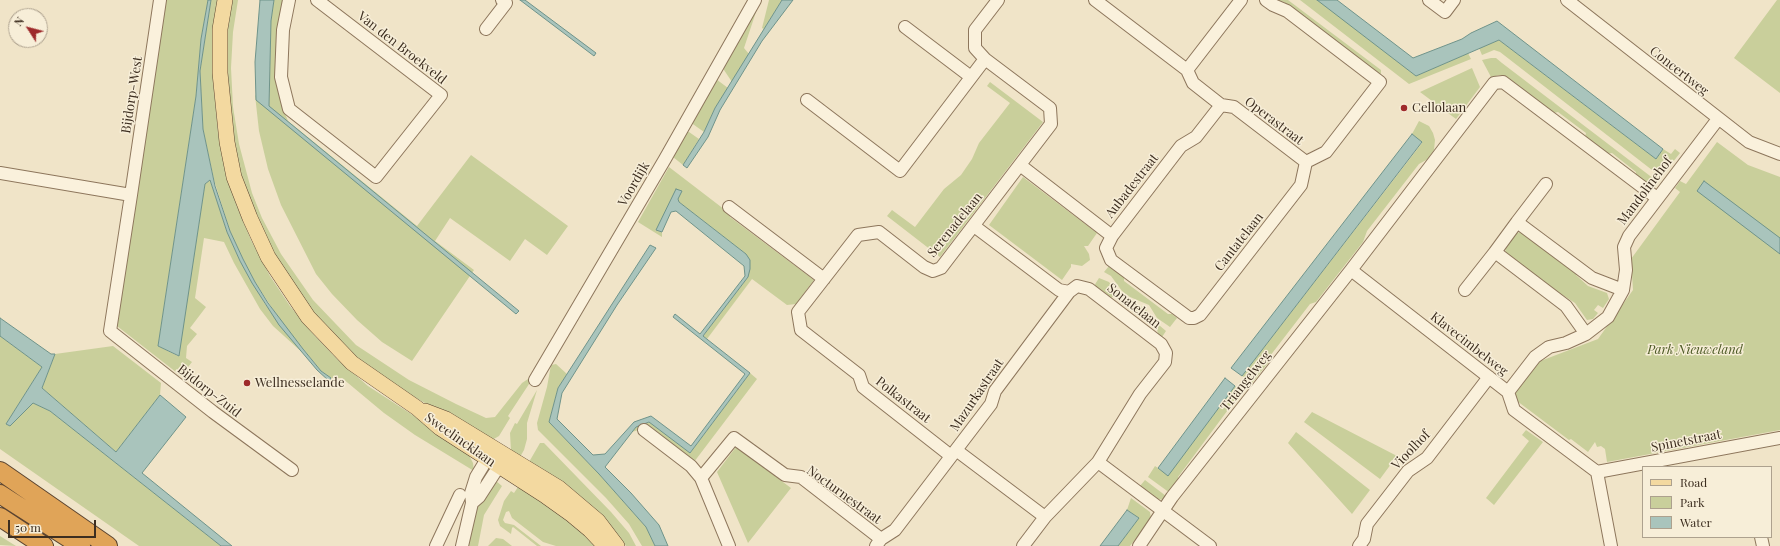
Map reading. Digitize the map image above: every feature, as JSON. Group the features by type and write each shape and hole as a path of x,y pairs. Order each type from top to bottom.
{"highway":[{"path":"0,471 108,546"},
{"path":"0,494 81,546"},
{"path":"0,517 44,546"}],"main road":[{"path":"225,0 220,29 220,73 227,142 234,177 250,218 268,257 308,317 352,363 417,408"},
{"name":"Sweelincklaan","path":"417,408 446,419 553,484 598,521 617,546"},
{"name":"Sweelincklaan","path":"417,408 440,428 572,515 590,530 605,546"}],"street":[{"name":"Bijdorp-West","path":"110,331 160,0"},
{"name":"Van den Broekveld","path":"289,0 283,30 281,77 289,109 376,177 441,95 317,0"},
{"path":"486,29 506,3 502,0"},
{"name":"Voordijk","path":"535,380 661,165 755,0"},
{"name":"Serenadelaan","path":"798,312 858,235 879,232 924,267 933,271 941,268 1051,124 1050,108 985,59 975,48 975,30 998,0"},
{"name":"Operastraat","path":"1095,0 1187,70 1193,83 1221,105 1234,107 1306,162"},
{"path":"1187,70 1242,0"},
{"path":"1266,0 1287,11 1380,82 1326,152 1306,162"},
{"path":"1429,0 1445,12 1454,0"},
{"name":"Concertweg","path":"1567,0 1749,142 1780,154"},
{"path":"905,27 971,77"},
{"path":"807,100 900,171 985,59"},
{"path":"1351,270 1494,83 1503,82 1657,198"},
{"name":"Aubadestraat","path":"1020,165 1112,236 1181,146 1196,137 1221,105"},
{"name":"Mandolinehof","path":"1508,392 1535,358 1544,350 1549,347 1566,344 1586,334 1608,317 1623,290 1626,270 1624,247 1629,236 1718,119"},
{"name":"Cantatelaan","path":"1112,236 1106,248 1111,260 1189,318 1194,318 1200,315 1301,184 1306,162"},
{"path":"0,173 131,195"},
{"path":"1465,290 1546,184"},
{"path":"730,207 824,279"},
{"path":"1517,222 1592,278 1623,290"},
{"path":"974,226 1059,290 1069,292"},
{"path":"1495,252 1566,306 1586,334"},
{"name":"Klavecimbelweg","path":"1351,270 1508,392 1514,410 1597,472"},
{"name":"Triangelweg","path":"1139,546 1163,510 1351,270"},
{"name":"Sonatelaan","path":"1023,546 1045,517 1098,462 1140,394 1165,362 1166,353 1161,344 1090,289 1078,286 1069,292"},
{"name":"Mazurkastraat","path":"878,542 895,530 954,453 991,404 995,391 1069,292"},
{"name":"Polkastraat","path":"798,312 801,330 859,375 863,387 868,392 1045,517"},
{"name":"Bijdorp-Zuid","path":"110,331 218,416 292,470"},
{"name":"Vioolhof","path":"1359,546 1364,539 1367,524 1408,471 1427,458 1489,377"},
{"path":"644,430 691,466 701,478 729,546"},
{"name":"Nocturnestraat","path":"701,478 734,438 785,475 800,477 878,542"},
{"name":"Spinetstraat","path":"1597,472 1780,438"},
{"path":"462,546 472,503 471,493 476,477 493,462 499,450"},
{"path":"1098,462 1210,546"},
{"path":"1597,472 1611,546"},
{"path":"436,546 460,495"}],"green space":[{"path":"166,0 208,0 201,39 196,96 158,346 178,356 205,184 210,180 227,232 240,261 265,304 305,355 273,326 260,309 224,242 204,238 195,298 206,307 190,328 197,334 187,346 186,358 192,362 181,376 117,326"},
{"path":"211,0 219,0 213,49 213,78 218,132 225,168 236,204 251,240 270,276 290,306 314,335 337,359 368,386 462,447 469,455 473,463 474,471 415,435 384,413 342,378 331,378 321,371 282,323 255,282 230,231 214,180 203,129 200,71"},
{"path":"232,0 238,0 233,32 231,68 233,107 239,144 252,193 262,218 281,254 313,300 356,345 409,380 456,404 486,418 495,417 522,383 528,379 531,381 508,416 510,418 499,436 492,440 486,438 390,383 364,365 323,325 283,272 254,215 237,162 228,109 226,41"},
{"path":"274,0 284,0 279,63 282,106 288,121 417,226 471,155 568,226 547,255 525,239 510,261 450,218 435,241 474,270 412,361 382,342 357,320 332,294 316,274 281,205 268,169 259,131 255,95 269,105 271,21"},
{"path":"760,0 744,48 749,54 732,82 722,67"},
{"path":"769,0 782,0 764,29 762,28"},
{"path":"1277,0 1288,0 1381,70 1380,75 1284,2"},
{"path":"1300,0 1318,0 1416,76 1468,53 1471,59 1409,84"},
{"path":"1777,0 1780,0 1780,93 1734,58"},
{"path":"1499,40 1656,159 1663,149 1671,154 1675,149 1680,153 1661,177 1500,52 1494,50 1482,55 1479,48"},
{"path":"1496,58 1658,182 1655,187 1651,187 1636,176 1636,172 1612,153 1607,154 1585,137 1586,133 1558,112 1554,113 1506,77 1500,75 1491,77 1482,60"},
{"path":"1472,68 1480,87 1456,119 1420,92"},
{"path":"716,79 728,88 715,108 704,132 690,122"},
{"path":"990,82 1043,122 940,257 887,216 892,210 915,227 944,189 961,175 972,159 979,143 1010,103 987,86"},
{"path":"1419,121 1429,126 1433,133 1435,140 1434,150 1428,159 1419,164 1367,231 1363,242 1316,302 1310,304 1270,356 1268,363 1252,383 1242,376 1422,143 1412,134"},
{"path":"684,132 689,132 699,139 683,165 673,157"},
{"name":"Park Nieuweland","path":"1717,142 1748,165 1780,177 1780,430 1607,462 1605,449 1601,446 1597,447 1595,442 1588,452 1571,439 1569,440 1509,395 1530,365 1598,339 1633,290 1631,259 1680,192 1675,188 1680,181 1686,184"},
{"path":"669,167 729,213 730,217 814,280 796,304 787,305 752,279 707,339 703,336 748,277 746,254 679,202 678,199 660,232 662,232 662,237 638,222"},
{"path":"1023,177 1097,233 1088,246 1084,246 1089,254 1090,260 1082,266 1071,264 1071,267 1062,280 989,225"},
{"path":"1521,232 1578,272 1576,275 1588,286 1607,293 1609,299 1603,308 1598,305 1594,310 1598,313 1593,319 1587,320 1575,303 1561,294 1559,297 1505,254 1506,246 1517,233"},
{"path":"1109,266 1124,277 1124,281 1168,314 1172,314 1177,318 1170,327 1157,318 1149,305 1130,297 1122,291 1111,276 1104,272"},
{"path":"1099,278 1109,282 1117,293 1128,301 1145,308 1153,320 1166,331 1162,337 1158,334 1157,329 1114,296 1111,298 1094,286"},
{"path":"0,336 42,367 6,424 10,426 33,403 50,411 221,546 139,546 0,449"},
{"path":"113,346 161,383 160,395 116,452 42,388 55,354"},
{"path":"556,364 567,374 558,388 549,422 599,474 646,527 655,546 642,546 629,524 606,498 538,430 537,423 547,387 551,365"},
{"path":"750,373 757,379 694,462 648,427 632,432 636,427 650,422 690,453"},
{"path":"1235,386 1242,391 1178,477 1180,481 1170,493 1148,477 1155,466 1168,475"},
{"path":"537,390 527,423 527,439 520,457 511,451 510,433"},
{"path":"1312,412 1397,456 1380,479 1304,422"},
{"path":"1526,430 1543,442 1494,505 1486,498 1529,441 1522,435"},
{"path":"1296,432 1370,490 1352,514 1288,443"},
{"path":"540,443 544,443 611,512 629,533 636,546 626,546 609,526 529,462"},
{"path":"736,447 791,488 748,543 717,472"},
{"path":"1145,480 1166,496 1164,500 1158,499 1140,486"},
{"path":"496,481 502,486 484,515 478,546 467,546 476,508 491,484"},
{"path":"520,484 565,515 599,546 556,546 543,542 512,518 509,511 506,512 503,520 505,523 514,525 541,546 537,546 513,527 511,534 500,526 498,520 504,501 511,491 514,493"},
{"path":"1131,498 1150,512 1151,519 1130,546 1118,546 1139,518 1127,510"},
{"path":"0,536 16,546 0,545"},
{"path":"496,538 503,539 512,546 488,546"}],"water":[{"path":"208,0 211,0 200,71 203,129 215,186 230,231 255,282 268,303 303,349 321,371 331,378 329,381 317,370 279,325 252,283 227,232 210,180 205,184 179,356 158,346 196,96 201,39"},
{"path":"260,0 274,0 271,21 269,106 519,311 516,314 256,100 255,62"},
{"path":"520,0 525,0 596,53 594,56"},
{"path":"782,0 793,0 762,41 720,110 708,137 687,168 683,165 704,132 715,108"},
{"path":"1317,0 1337,0 1413,58 1462,39 1471,33 1497,21 1663,149 1656,159 1499,40 1416,76"},
{"path":"1412,134 1422,142 1242,376 1231,368"},
{"path":"1704,181 1780,238 1780,254 1697,191"},
{"path":"676,189 682,191 678,199 679,202 746,254 750,260 748,277 703,336 750,373 690,453 649,422 636,427 605,467 631,493 659,525 668,546 655,546 646,527 599,474 549,422 558,388 650,245 656,248 617,305 562,393 557,419 593,455 605,454 634,422 651,416 691,446 745,374 673,317 675,314 700,334 745,276 744,266 676,211 671,212 662,232 656,230"},
{"path":"0,318 51,354 55,354 42,388 116,452 160,395 186,417 142,473 232,546 221,546 50,411 33,403 10,426 6,424 42,367 0,336"},
{"path":"1225,378 1235,386 1168,476 1158,468"},
{"path":"1127,510 1139,518 1118,546 1100,546"}],"place":[{"name":"Cellolaan","path":"1404,108"},
{"name":"Wellnesselande","path":"247,383"}]}
